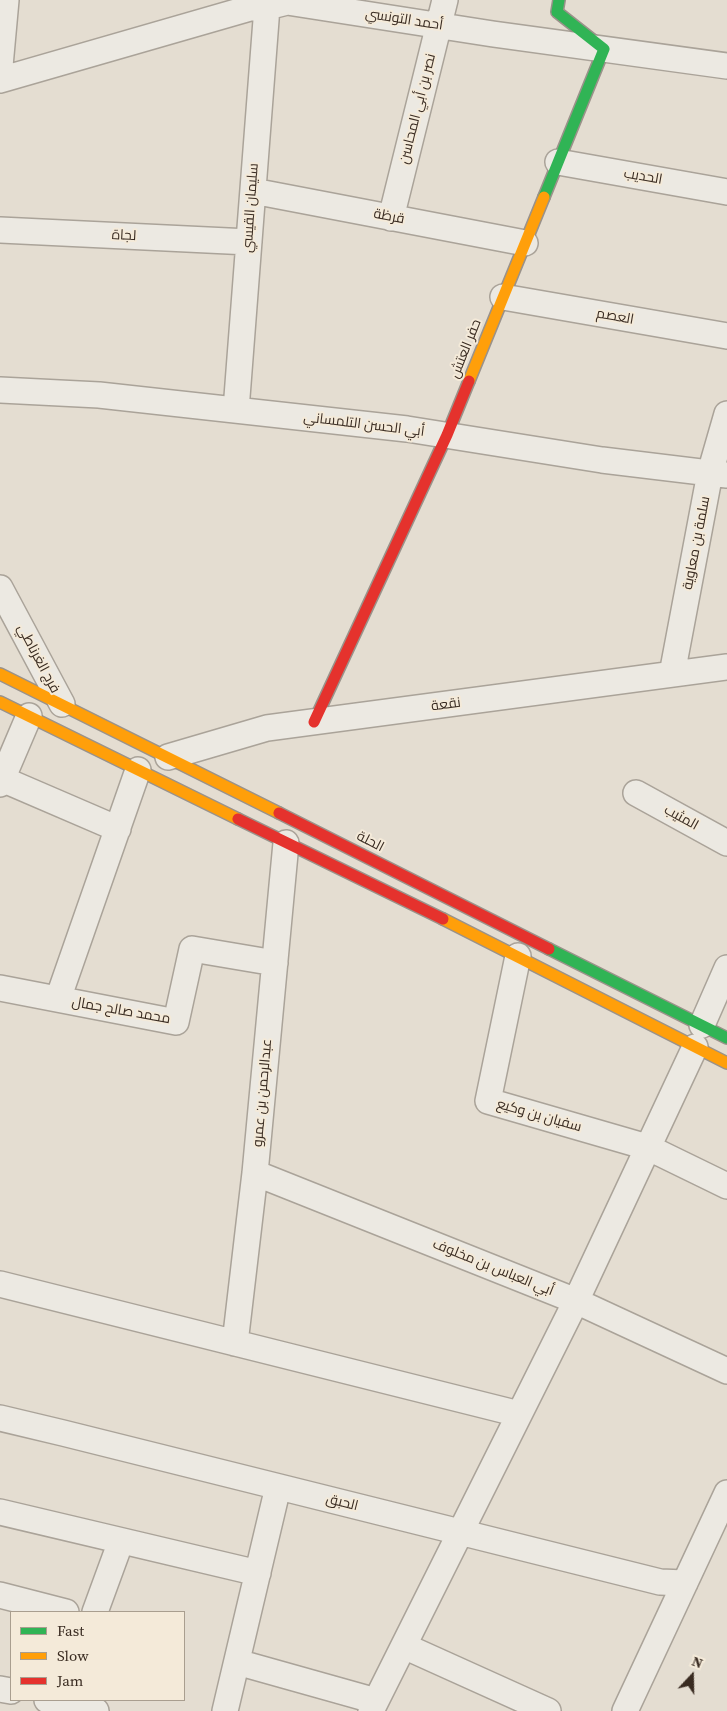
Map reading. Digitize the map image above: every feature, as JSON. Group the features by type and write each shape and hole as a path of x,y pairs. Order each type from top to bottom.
{"main road":[{"path":"559,0 557,12 604,49"},
{"name":"حفر العتش","path":"314,722 447,435 604,49"},
{"name":"الحلة","path":"0,674 168,757 698,1036 727,1063"},
{"name":"الحلة","path":"0,702 518,956 698,1036 727,1038"}],"street":[{"path":"0,66 6,0"},
{"name":"نصر بن أبي المحاسن","path":"391,218 445,0"},
{"name":"أحمد التونسي","path":"0,80 250,8 281,3 727,66"},
{"name":"سليمان القيسي","path":"236,410 253,191 281,3"},
{"name":"الحديب","path":"558,162 727,192"},
{"name":"قرظة","path":"253,191 525,243"},
{"name":"لجاة","path":"0,230 249,242"},
{"name":"العصم","path":"503,297 727,336"},
{"name":"أبي الحسن التلمساني","path":"0,390 99,395 407,429 602,460 719,474"},
{"name":"سلمة بن معاوية","path":"672,674 719,474 727,414"},
{"name":"فرج الغرناطي","path":"0,588 62,704"},
{"name":"نقعة","path":"168,757 267,728 727,667"},
{"path":"29,716 1,782 118,829"},
{"path":"58,999 138,770"},
{"name":"المثيب","path":"636,793 727,843"},
{"name":"عبدالرحمن بن عمرو","path":"235,1343 255,1173 286,843"},
{"name":"محمد صالح جمال","path":"0,988 176,1022 192,949 275,963"},
{"name":"سفيان بن وكيع","path":"518,956 488,1101 648,1147 727,1186"},
{"path":"237,1662 374,1706 576,1301 648,1147 727,968"},
{"name":"أبي العباس بن مخلوف","path":"255,1173 576,1301 727,1371"},
{"path":"0,1284 519,1414"},
{"name":"الحبق","path":"0,1418 660,1582 685,1583"},
{"path":"226,1711 278,1487"},
{"path":"626,1711 727,1493"},
{"path":"0,1512 258,1573"},
{"path":"95,1611 121,1541"},
{"path":"0,1595 62,1611"},
{"path":"404,1646 548,1711"},
{"path":"59,1703 96,1711"}],"traffic: fast":[{"path":"544,197 604,49 557,12 559,0"},
{"path":"549,949 727,1038"}],"traffic: slow":[{"path":"469,381 544,197"},
{"path":"0,674 279,813"},
{"path":"0,702 238,819"},
{"path":"443,919 727,1063"}],"traffic: jam":[{"path":"314,722 447,435 469,381"},
{"path":"279,813 549,949"},
{"path":"238,819 443,919"}]}
